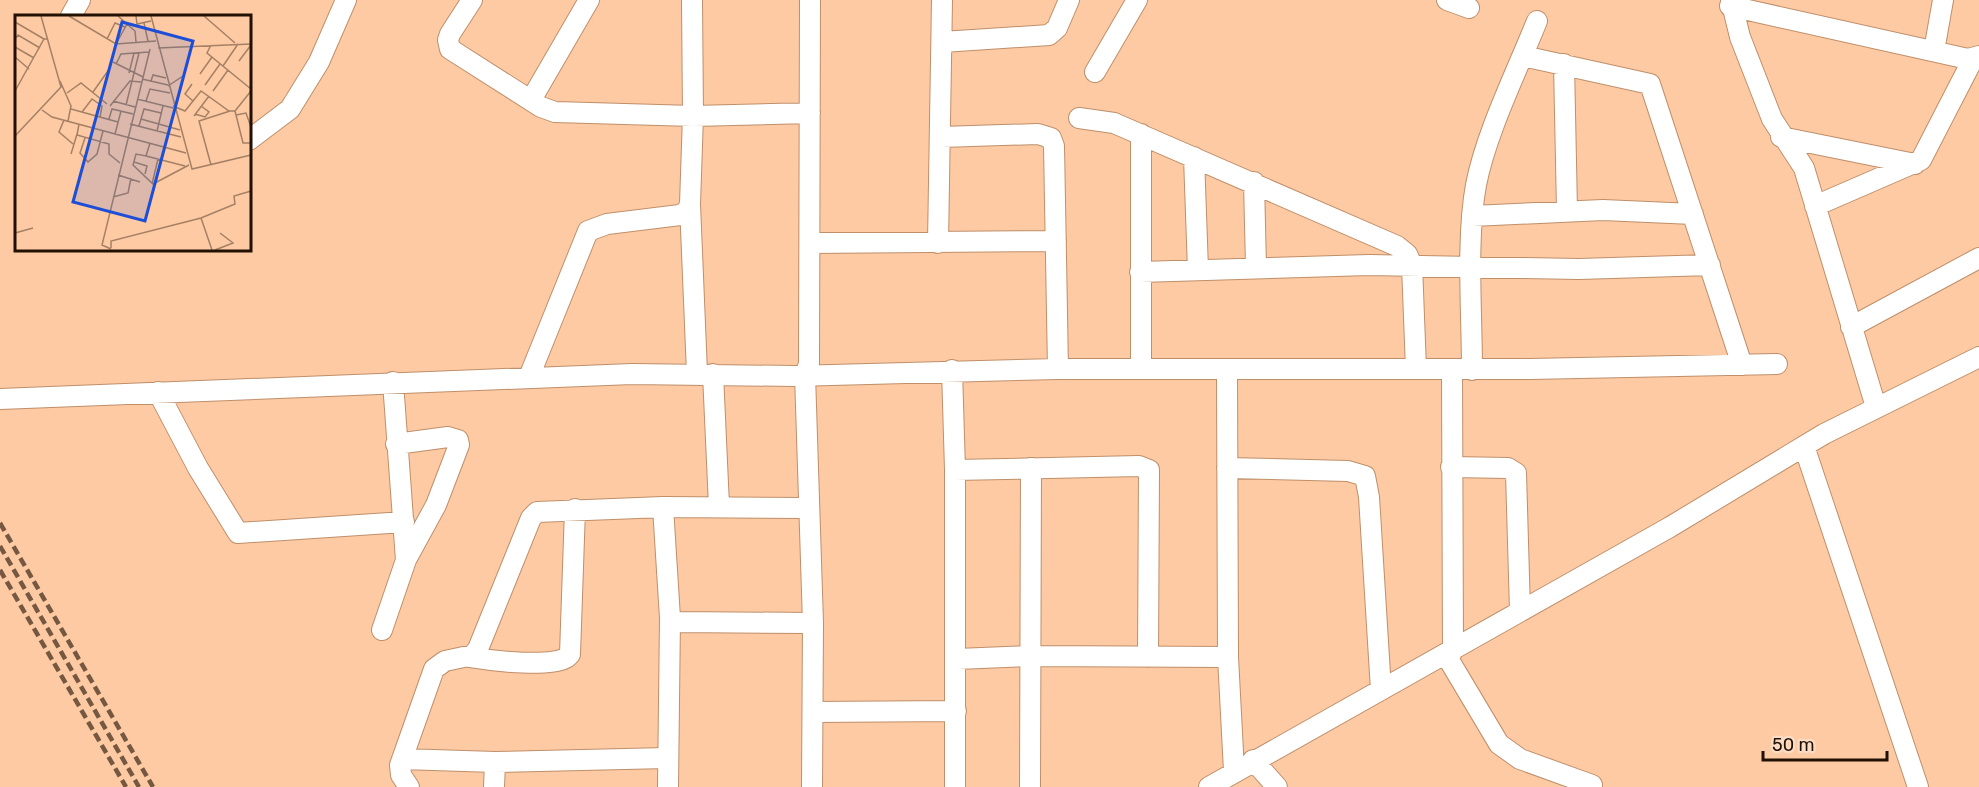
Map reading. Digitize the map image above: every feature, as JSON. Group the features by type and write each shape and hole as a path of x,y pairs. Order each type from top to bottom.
{"street":[{"path":"72,15 80,0"},
{"path":"250,139 290,109 319,62 346,0"},
{"path":"472,0 450,34 448,45 450,49 531,100 555,112 693,116 810,112"},
{"path":"531,100 589,0"},
{"path":"692,0 693,116 690,204 719,506"},
{"path":"810,0 811,243 809,364 805,375 807,508 813,623 812,787"},
{"path":"938,243 942,0"},
{"path":"942,42 1049,35 1057,28 1069,0"},
{"path":"1095,72 1137,0"},
{"path":"1447,0 1469,8"},
{"path":"1934,51 1943,0"},
{"path":"1730,3 1934,51 1976,58 1926,154 1916,164 1815,206"},
{"path":"1730,3 1764,99 1781,137 1804,168 1876,407"},
{"path":"1472,370 1472,216 1482,164 1537,21"},
{"path":"1523,56 1650,84 1742,365"},
{"path":"1564,64 1567,210"},
{"path":"1079,118 1114,123 1397,246 1407,254 1412,265 1416,369"},
{"path":"941,137 1038,134 1052,138 1058,369"},
{"path":"1141,134 1141,369"},
{"path":"1781,137 1916,164"},
{"path":"1194,157 1198,270"},
{"path":"1254,182 1256,267"},
{"path":"529,377 588,231 607,225 680,215 687,211 690,204"},
{"path":"1472,216 1567,210 1693,214"},
{"path":"811,243 1056,241"},
{"path":"1851,327 1979,258"},
{"path":"1140,272 1256,267 1412,265 1579,269 1710,265"},
{"path":"1209,787 1253,760 1449,653 1670,527 1804,446 1876,407 1979,357"},
{"path":"0,399 529,377 805,375 1058,369 1472,370 1777,364"},
{"path":"1227,369 1228,657 1234,771"},
{"path":"1452,369 1449,653 1499,744 1520,759 1592,785"},
{"path":"952,370 957,659 955,787"},
{"path":"393,382 406,560"},
{"path":"158,392 198,468 237,533 404,522"},
{"path":"382,630 406,560 436,505 459,445 458,440 448,437 396,444"},
{"path":"1804,446 1918,787"},
{"path":"955,470 1139,466 1149,470 1148,657"},
{"path":"1451,467 1508,468 1516,473 1520,611"},
{"path":"1030,787 1031,468"},
{"path":"1227,468 1348,471 1365,476 1369,497 1380,690"},
{"path":"469,657 478,649 531,518 543,510 719,506 807,508"},
{"path":"663,507 670,618 668,787"},
{"path":"409,787 401,775 402,759 434,669 445,661 469,657 503,661 558,662 568,658 575,509"},
{"path":"670,618 677,622 813,623"},
{"path":"957,659 1030,656 1228,657"},
{"path":"813,712 956,711"},
{"path":"402,759 495,762 667,758"},
{"path":"1253,760 1277,787"},
{"path":"494,787 495,762"}],"railway":[{"path":"0,523 153,787"},
{"path":"0,546 139,787"},
{"path":"0,570 126,787"}]}
